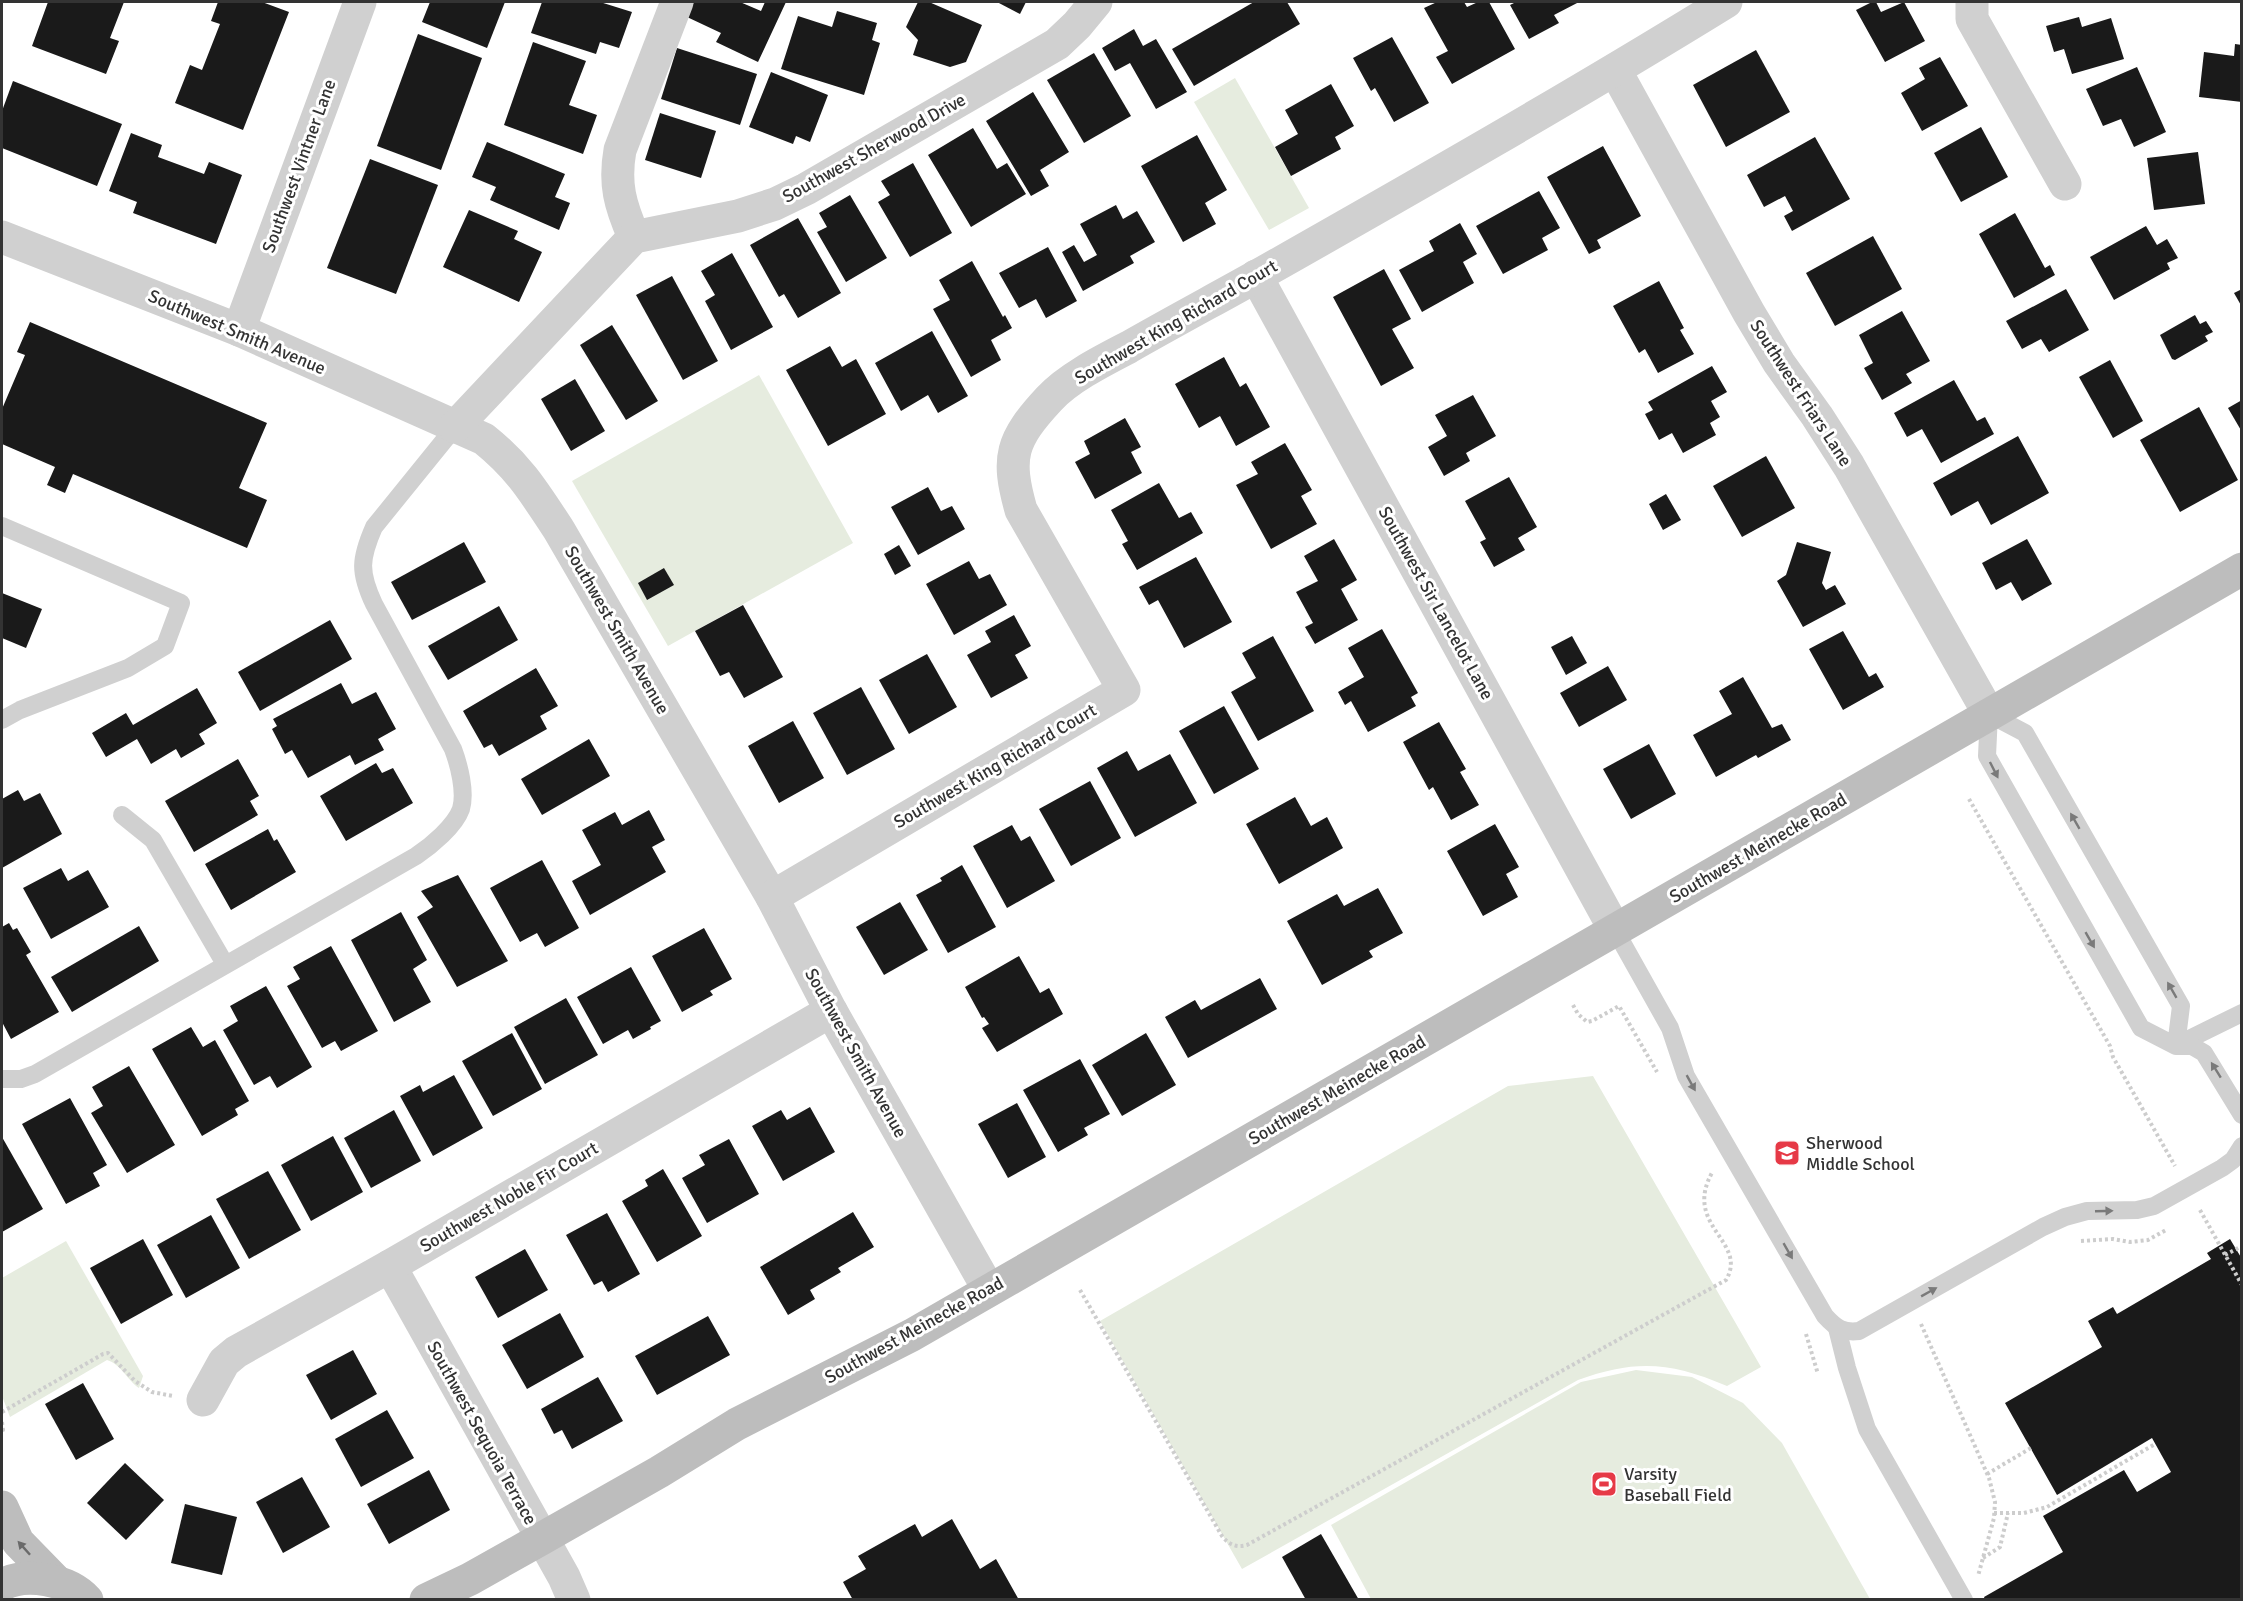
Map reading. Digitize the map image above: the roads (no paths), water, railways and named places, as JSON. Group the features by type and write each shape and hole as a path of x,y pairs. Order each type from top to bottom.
{"main road":[{"name":"Southwest Meinecke Road","path":"426,1599 470,1579 659,1472 737,1424 912,1335 2241,569"},
{"path":"2,1507 18,1542 57,1582 87,1599"},
{"path":"2,1585 11,1580 35,1578 57,1582"}],"street":[{"name":"Southwest Vintner Lane","path":"239,330 360,2"},
{"path":"455,426 634,237 618,195 617,170 620,150 676,2"},
{"name":"Southwest Sherwood Drive","path":"634,237 738,216 775,204 806,189 1057,44 1096,2"},
{"name":"Southwest King Richard Court","path":"772,897 1124,690 1021,510 1013,482 1012,454 1025,427 1051,397 1091,367 1256,276 1615,70 1726,2"},
{"path":"1972,2 1972,19 2065,184"},
{"name":"Southwest Friars Lane","path":"1615,70 1749,313 1779,363 1849,466 1989,714"},
{"name":"Southwest Smith Avenue","path":"2,237 239,330 484,439 523,475 559,530 772,897 831,1011 989,1290"},
{"name":"Southwest Sir Lancelot Lane","path":"1256,276 1615,930"},
{"name":"Southwest Noble Fir Court","path":"203,1400 224,1362 236,1352 390,1266 831,1011"},
{"name":"Southwest Sequoia Terrace","path":"390,1266 564,1577 574,1599"}],"lane":[{"path":"2,1079 21,1079 35,1074 416,856 434,843 461,809 459,767 453,749 374,604 364,583 361,565 365,546 374,527 455,426"},
{"path":"2,526 181,603 165,646 128,668 20,710 2,720"},
{"path":"2176,1046 2181,1006 2025,733 1989,714 1987,756 2141,1028 2176,1046 2192,1046 2204,1053 2241,1115"},
{"path":"122,815 153,840 225,964"},
{"path":"1615,930 1670,1028 1686,1076 1825,1316 1837,1328 1848,1332 1859,1331 2043,1227 2065,1217 2087,1211 2137,1210 2154,1206 2222,1168 2233,1160 2241,1146"},
{"path":"2176,1046 2241,1013"},
{"path":"1837,1328 1847,1368 1867,1429 1964,1599"}],"place":[{"name":"Sherwood Middle School","path":"1787,1153"},
{"name":"Varsity Baseball Field","path":"1604,1484"}]}
